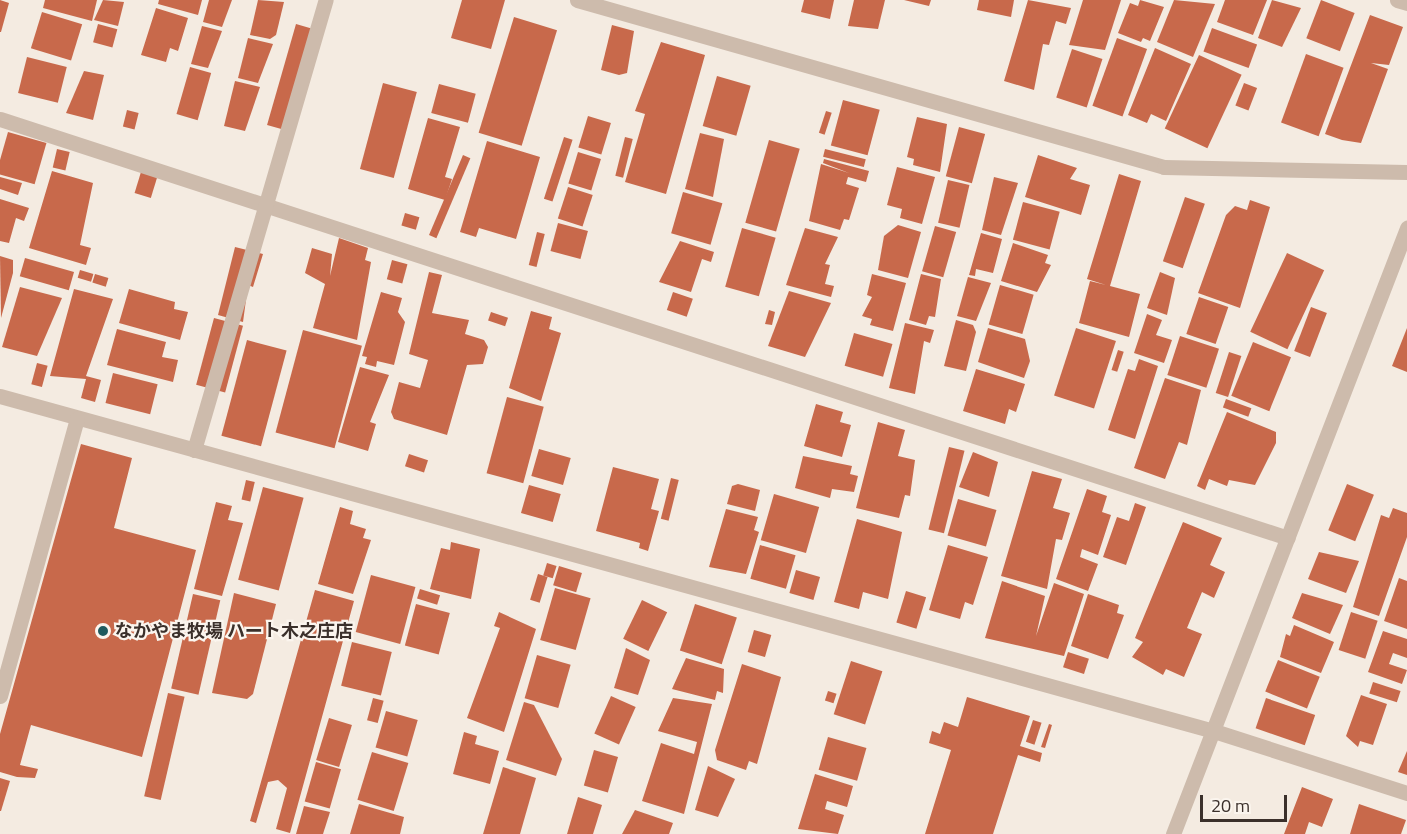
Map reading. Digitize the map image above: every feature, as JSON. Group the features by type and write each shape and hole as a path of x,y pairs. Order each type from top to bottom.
{"street":[{"path":"194,450 326,0"},
{"path":"576,0 1164,167 1407,172"},
{"path":"1397,0 1407,3"},
{"path":"0,119 1288,538"},
{"path":"1173,834 1407,228"},
{"path":"0,396 1214,731 1407,793"},
{"path":"0,696 77,417"}],"building":[{"path":"0,0 9,3 1,32 0,32"},
{"path":"45,0 97,0 92,21 43,8"},
{"path":"103,0 124,2 118,26 94,20"},
{"path":"159,0 202,0 198,15 158,4"},
{"path":"209,0 232,0 222,27 203,22"},
{"path":"258,0 284,2 276,35 270,39 250,35"},
{"path":"462,0 505,0 491,49 451,38"},
{"path":"804,0 834,0 830,19 801,12"},
{"path":"854,0 885,0 878,29 848,26"},
{"path":"904,0 931,0 929,6"},
{"path":"979,0 1014,0 1011,17 977,10"},
{"path":"1028,0 1071,8 1066,24 1056,21 1049,45 1043,44 1034,90 1004,81"},
{"path":"1083,0 1121,0 1105,50 1069,45"},
{"path":"1140,0 1164,7 1150,41 1143,38 1141,42 1118,33 1130,3 1138,6"},
{"path":"1174,0 1215,4 1193,57 1157,42"},
{"path":"1225,0 1267,0 1253,35 1217,22"},
{"path":"1272,0 1301,8 1282,47 1258,38"},
{"path":"1321,0 1355,13 1340,51 1306,38"},
{"path":"156,8 188,18 178,51 170,48 166,62 141,55"},
{"path":"42,12 82,24 71,61 31,48"},
{"path":"1370,15 1403,27 1389,65 1371,63 1388,69 1361,143 1325,134"},
{"path":"514,17 557,30 522,146 479,133"},
{"path":"98,24 117,29 112,48 93,42"},
{"path":"296,24 321,31 292,132 267,125"},
{"path":"612,25 634,31 627,73 619,75 601,70"},
{"path":"202,26 222,31 208,68 191,64"},
{"path":"1212,28 1257,44 1249,68 1203,51"},
{"path":"248,38 273,44 258,83 238,78"},
{"path":"1117,38 1147,49 1122,117 1092,106"},
{"path":"661,42 705,55 666,194 625,182 645,114 635,111"},
{"path":"1155,48 1191,64 1166,121 1151,114 1147,123 1128,115"},
{"path":"1072,49 1102,59 1087,107 1056,98"},
{"path":"1306,54 1344,68 1319,136 1281,123"},
{"path":"1199,55 1242,75 1207,148 1165,128"},
{"path":"27,57 67,67 58,103 18,93"},
{"path":"190,67 211,73 198,120 176,114"},
{"path":"84,71 104,75 93,120 66,113"},
{"path":"717,76 751,86 736,136 703,126"},
{"path":"235,81 260,87 245,131 224,126"},
{"path":"383,83 417,92 394,178 360,169"},
{"path":"1244,83 1257,88 1248,110 1235,105"},
{"path":"439,84 476,94 468,123 431,113"},
{"path":"843,100 880,110 868,155 831,145"},
{"path":"127,110 139,113 135,129 123,126"},
{"path":"826,111 832,113 825,135 819,133"},
{"path":"588,116 611,123 601,155 578,148"},
{"path":"917,117 947,124 940,172 913,165 914,159 907,157"},
{"path":"428,118 460,127 445,177 452,179 445,200 408,189"},
{"path":"959,127 985,134 972,183 946,176"},
{"path":"8,132 46,143 35,184 0,174 0,160"},
{"path":"700,133 724,139 713,197 685,189"},
{"path":"564,137 573,140 552,202 544,199"},
{"path":"625,137 633,139 623,178 615,176"},
{"path":"769,140 800,149 776,231 745,223"},
{"path":"487,141 540,157 516,239 479,228 476,237 460,232"},
{"path":"57,149 70,152 65,170 53,168"},
{"path":"825,149 866,159 864,167 823,157"},
{"path":"578,152 601,159 591,191 568,184"},
{"path":"463,155 470,158 436,238 429,235"},
{"path":"1038,155 1077,168 1070,179 1090,185 1081,215 1025,197"},
{"path":"824,159 869,171 866,182 848,177 846,184 859,188 849,220 844,219 840,230 809,221 821,164 849,173 823,163"},
{"path":"897,167 935,177 922,224 900,218 902,209 887,205"},
{"path":"52,171 93,183 80,245 91,248 86,265 29,248"},
{"path":"141,172 157,177 151,198 135,193"},
{"path":"1119,174 1141,181 1110,286 1140,294 1129,337 1079,323 1090,281 1106,285 1087,279"},
{"path":"0,177 22,183 18,195 0,189"},
{"path":"994,177 1018,183 1001,235 982,230"},
{"path":"948,180 969,185 960,228 938,223"},
{"path":"568,187 593,195 583,226 558,218"},
{"path":"683,192 722,203 711,245 671,233"},
{"path":"1185,197 1205,204 1183,268 1163,261"},
{"path":"0,199 29,208 24,221 16,218 9,243 0,241"},
{"path":"1250,200 1270,207 1240,308 1198,293 1226,215 1235,206 1247,210"},
{"path":"1023,202 1060,212 1050,250 1013,240"},
{"path":"405,213 419,217 416,230 401,225"},
{"path":"558,223 588,231 580,259 550,251"},
{"path":"898,225 921,232 908,278 878,270 884,236"},
{"path":"935,226 956,232 943,277 922,271"},
{"path":"742,228 776,238 759,296 725,287"},
{"path":"805,228 838,237 825,264 830,265 825,284 834,286 831,297 786,285"},
{"path":"537,232 545,234 537,267 529,265"},
{"path":"981,233 1002,239 993,273 976,269 975,276 969,275"},
{"path":"339,238 368,248 365,260 371,262 357,340 313,328 325,284 305,273 312,248 332,254 330,276"},
{"path":"680,241 714,252 711,262 702,259 691,292 659,282"},
{"path":"1013,243 1048,255 1045,263 1051,265 1037,292 1001,281"},
{"path":"235,247 263,254 253,287 248,285 243,322 218,315"},
{"path":"1287,253 1324,270 1287,349 1250,332"},
{"path":"0,256 13,260 13,273 1,318"},
{"path":"25,258 74,272 69,290 20,276"},
{"path":"392,260 407,264 402,283 387,279"},
{"path":"80,270 93,274 91,282 78,278"},
{"path":"429,272 442,275 432,313 469,320 465,334 484,340 488,347 483,364 467,365 447,435 394,419 391,412 399,382 420,388 428,360 409,354"},
{"path":"1160,272 1175,278 1167,315 1147,308"},
{"path":"95,274 108,278 106,287 92,283"},
{"path":"872,274 906,283 893,331 870,325 872,319 862,316 872,297 867,295"},
{"path":"921,274 941,279 935,317 929,316 926,325 909,320"},
{"path":"968,277 991,283 976,321 957,316"},
{"path":"1000,285 1034,295 1022,334 989,324"},
{"path":"20,287 62,298 37,356 2,347"},
{"path":"74,289 113,299 86,376 101,380 95,402 81,398 86,379 50,376"},
{"path":"129,289 175,302 174,309 188,312 180,340 119,323"},
{"path":"789,291 831,303 805,357 768,346"},
{"path":"381,292 402,298 398,312 405,322 394,365 377,361 376,367 365,364 367,357 362,356"},
{"path":"673,292 693,299 687,317 667,310"},
{"path":"1199,297 1228,307 1216,344 1186,334"},
{"path":"1311,307 1327,313 1310,357 1294,351"},
{"path":"769,310 775,312 772,325 765,324"},
{"path":"531,311 552,317 549,329 561,333 541,401 509,388"},
{"path":"491,312 508,318 505,326 488,321"},
{"path":"1147,314 1162,320 1156,335 1172,340 1164,363 1134,353"},
{"path":"214,318 243,326 225,392 196,385"},
{"path":"956,320 973,325 976,332 966,371 944,366"},
{"path":"905,323 934,330 930,343 924,341 915,394 889,388"},
{"path":"988,328 1025,339 1030,361 1024,378 978,362"},
{"path":"1076,328 1116,341 1094,409 1054,396"},
{"path":"1407,328 1407,372 1392,366"},
{"path":"117,329 166,342 162,357 178,360 173,382 107,365"},
{"path":"303,330 362,346 334,448 276,432"},
{"path":"854,333 892,344 883,377 845,366"},
{"path":"1180,336 1219,349 1206,388 1167,375"},
{"path":"247,340 287,351 261,446 221,436"},
{"path":"1253,342 1291,357 1269,411 1231,396"},
{"path":"1118,350 1124,352 1117,372 1112,370"},
{"path":"1229,352 1241,356 1228,397 1216,393"},
{"path":"1139,359 1158,366 1135,439 1108,430 1128,369 1135,371"},
{"path":"37,363 48,366 42,387 31,384"},
{"path":"360,367 389,375 370,422 376,424 368,451 338,442"},
{"path":"976,369 1025,384 1016,412 1009,409 1005,424 963,411"},
{"path":"113,373 158,384 150,414 106,403"},
{"path":"1165,378 1201,390 1187,445 1179,442 1165,479 1134,468"},
{"path":"507,397 544,407 523,483 487,473"},
{"path":"1226,399 1251,408 1248,417 1223,407"},
{"path":"816,404 843,412 840,422 851,425 842,457 804,446"},
{"path":"1227,412 1276,432 1276,443 1255,485 1229,480 1227,486 1209,479 1205,490 1197,486"},
{"path":"878,422 905,430 898,456 915,460 910,496 905,495 899,518 856,508"},
{"name":"なかやま牧場 ハート木之庄店","path":"81,444 132,458 114,528 196,550 142,757 31,725 20,765 38,769 35,778 17,777 0,772 0,734"},
{"path":"949,447 965,451 944,533 928,529"},
{"path":"539,449 571,458 563,485 531,476"},
{"path":"973,452 998,462 989,497 959,487"},
{"path":"409,454 428,460 424,473 405,466"},
{"path":"803,456 852,466 850,474 858,476 854,492 832,489 830,498 795,488"},
{"path":"613,467 659,479 651,509 659,511 648,551 639,548 640,543 596,531"},
{"path":"1032,471 1062,479 1053,508 1070,513 1062,540 1056,539 1047,589 1001,576"},
{"path":"671,478 679,480 669,521 661,519"},
{"path":"246,480 255,482 250,502 242,499"},
{"path":"738,484 760,490 755,511 727,504 732,486"},
{"path":"1347,484 1374,495 1355,541 1328,530"},
{"path":"529,485 561,494 553,522 521,513"},
{"path":"263,487 304,498 279,591 238,580"},
{"path":"1087,489 1107,496 1102,512 1111,515 1098,555 1082,549 1080,557 1098,564 1088,591 1056,579"},
{"path":"774,494 819,507 806,553 761,540"},
{"path":"958,499 996,510 986,547 948,536"},
{"path":"216,502 232,506 228,520 243,523 222,596 194,589"},
{"path":"1135,503 1146,507 1126,565 1103,557 1117,517 1129,521"},
{"path":"340,507 353,511 350,524 366,529 363,538 371,540 353,594 318,584"},
{"path":"1393,508 1407,513 1407,537 1379,616 1353,607 1381,515 1389,518"},
{"path":"726,509 758,517 754,530 759,532 746,574 709,567"},
{"path":"857,519 902,532 888,599 863,592 859,609 834,602"},
{"path":"1183,522 1222,538 1210,565 1225,572 1214,598 1202,592 1187,628 1202,634 1184,677 1166,669 1163,675 1132,657 1143,642 1135,638"},
{"path":"451,542 480,549 471,599 430,589 441,548 450,550"},
{"path":"760,545 796,555 786,589 750,579"},
{"path":"948,545 988,557 973,605 965,602 960,619 929,610"},
{"path":"1319,552 1359,561 1346,593 1308,579"},
{"path":"547,563 557,566 553,578 543,575"},
{"path":"559,566 582,573 576,592 553,585"},
{"path":"796,570 820,577 813,600 789,593"},
{"path":"538,574 548,577 540,603 530,600"},
{"path":"371,575 415,587 400,644 356,632"},
{"path":"1399,578 1407,581 1407,629 1384,621"},
{"path":"1002,581 1045,596 1036,636 1054,583 1084,594 1064,656 985,638"},
{"path":"555,588 591,598 576,650 540,640"},
{"path":"420,589 440,595 437,605 417,599"},
{"path":"315,590 354,601 290,833 276,829 287,788 278,780 268,782 256,823 250,821"},
{"path":"906,591 926,597 916,629 896,623"},
{"path":"234,593 276,604 253,694 247,699 212,693"},
{"path":"1302,593 1343,605 1330,634 1292,618"},
{"path":"193,594 220,600 198,695 171,689"},
{"path":"1088,594 1119,605 1117,613 1124,615 1108,659 1071,646"},
{"path":"642,600 667,612 648,651 623,639"},
{"path":"416,604 450,613 439,655 405,646"},
{"path":"695,604 737,618 722,664 680,651"},
{"path":"499,612 536,629 504,732 467,718 500,628 494,626"},
{"path":"1351,612 1378,621 1365,659 1339,650"},
{"path":"1294,625 1334,642 1321,673 1280,657 1286,634 1290,636"},
{"path":"754,630 771,635 765,657 748,652"},
{"path":"1383,631 1407,639 1407,658 1393,653 1389,664 1407,670 1402,684 1368,672"},
{"path":"352,642 392,652 381,696 341,686"},
{"path":"626,648 650,660 638,695 614,688"},
{"path":"1068,652 1089,659 1084,674 1063,667"},
{"path":"537,655 571,665 558,708 525,698"},
{"path":"686,658 724,669 723,693 717,691 715,700 672,689"},
{"path":"1278,660 1320,677 1307,708 1265,692"},
{"path":"851,661 882,671 865,724 834,714"},
{"path":"742,664 781,677 757,764 749,761 746,770 717,760 715,750"},
{"path":"1373,682 1401,691 1397,702 1369,693"},
{"path":"828,691 837,694 833,703 825,701"},
{"path":"168,693 185,697 161,800 144,796"},
{"path":"1361,695 1387,704 1373,745 1360,741 1358,747 1346,736"},
{"path":"611,696 636,707 619,744 594,733"},
{"path":"967,697 1030,716 1020,746 1042,753 1040,762 1018,755 993,834 925,834 951,750 929,743 932,731 940,734 944,722 958,727"},
{"path":"373,698 384,701 378,723 367,720"},
{"path":"673,698 712,704 684,814 642,801 661,743 694,754 697,742 658,731"},
{"path":"1266,698 1315,715 1305,745 1256,728"},
{"path":"524,702 534,705 562,759 556,776 506,760"},
{"path":"386,711 418,720 407,757 376,748"},
{"path":"329,718 352,725 339,767 316,760"},
{"path":"1033,720 1042,723 1034,745 1026,742"},
{"path":"1049,724 1052,725 1045,748 1041,747"},
{"path":"464,732 477,736 475,744 499,751 490,784 453,774"},
{"path":"828,737 866,748 857,781 819,770"},
{"path":"594,750 618,757 608,792 584,786"},
{"path":"1407,751 1407,775 1398,772"},
{"path":"372,752 408,763 394,811 357,800"},
{"path":"316,762 341,769 330,809 305,801"},
{"path":"708,766 735,779 718,817 695,810"},
{"path":"503,767 536,778 520,834 483,834"},
{"path":"815,774 853,786 847,807 827,801 825,809 844,815 838,834 798,829"},
{"path":"0,778 10,781 1,811 0,811"},
{"path":"1302,787 1333,799 1322,827 1309,822 1305,834 1284,834"},
{"path":"578,797 602,805 593,834 567,834"},
{"path":"359,804 404,817 400,834 350,834"},
{"path":"1359,804 1406,820 1401,834 1350,834"},
{"path":"304,806 330,812 323,834 296,834"},
{"path":"635,810 673,823 669,834 622,834"}],"place":[{"name":"なかやま牧場 ハート木之庄店","path":"103,631"}]}
